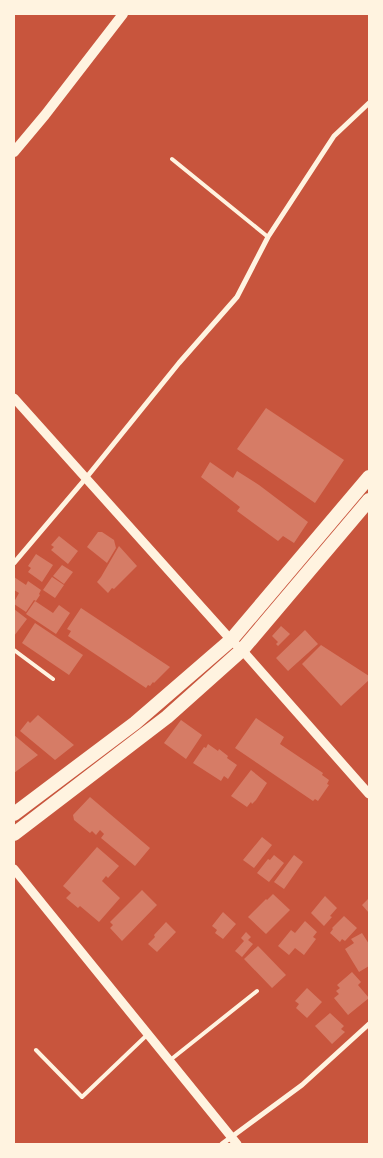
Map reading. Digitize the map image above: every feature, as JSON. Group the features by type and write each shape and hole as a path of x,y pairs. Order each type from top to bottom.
{"highway":[{"path":"14,814 135,723 231,640 369,477"},
{"path":"14,834 167,717 242,650 369,500"}],"main road":[{"path":"14,152 123,14"}],"street":[{"path":"14,563 179,363 237,297 268,237 334,136 369,103"},
{"path":"14,398 242,650 369,794"},
{"path":"14,869 237,1144"},
{"path":"222,1144 302,1085 369,1024"}],"lane":[{"path":"172,159 268,237"},
{"path":"14,650 53,679"},
{"path":"169,1061 257,991"},
{"path":"36,1050 82,1096 148,1034"}],"building":[{"path":"266,408 344,460 315,503 237,449"},
{"path":"210,462 233,478 237,471 308,522 294,543 283,536 278,541 237,511 240,507 201,477"},
{"path":"98,532 102,532 114,540 116,548 107,563 87,547"},
{"path":"59,536 78,551 68,564 51,550 54,547 51,545"},
{"path":"119,546 137,566 108,593 97,582"},
{"path":"36,554 53,565 42,582 28,572 31,568 28,566"},
{"path":"62,565 73,572 64,584 53,576"},
{"path":"14,577 26,585 28,581 41,590 36,601 34,600 26,612 14,604 19,593 14,590"},
{"path":"52,577 64,585 55,598 43,590"},
{"path":"35,601 53,613 59,605 70,613 56,634 26,614"},
{"path":"81,608 170,667 154,683 146,688 68,636 71,631 67,629"},
{"path":"14,609 27,619 14,636"},
{"path":"35,623 83,655 69,675 22,643"},
{"path":"281,626 290,634 278,646 276,644 278,642 272,636"},
{"path":"305,630 318,644 288,671 276,658"},
{"path":"321,645 369,676 369,680 341,706 302,664"},
{"path":"38,715 74,745 55,760 20,731 28,721 30,723"},
{"path":"256,718 284,737 280,744 323,773 322,775 329,780 327,784 329,785 318,801 315,799 313,801 235,748"},
{"path":"181,720 202,735 186,759 164,743"},
{"path":"14,735 38,755 14,773"},
{"path":"208,744 218,751 219,749 237,765 228,779 224,776 221,781 193,763"},
{"path":"251,770 267,783 256,800 247,807 231,796"},
{"path":"90,797 150,848 135,866 101,838 104,834 100,830 96,835 92,831 90,833 74,820 73,815"},
{"path":"262,837 272,845 254,868 243,860"},
{"path":"97,847 119,866 108,878 106,876 102,881 120,898 99,922 80,906 78,908 66,898 71,893 63,886"},
{"path":"274,855 284,863 269,882 257,873 268,859 270,860"},
{"path":"294,855 303,862 284,889 274,882"},
{"path":"142,890 157,905 122,941 110,928 113,925 110,922"},
{"path":"273,894 290,910 266,934 248,917"},
{"path":"325,896 337,908 324,926 311,913"},
{"path":"369,898 369,913 362,905"},
{"path":"223,912 236,924 223,939 215,933 217,930 212,926"},
{"path":"344,916 357,928 345,941 342,939 340,942 330,933 332,928"},
{"path":"305,921 317,932 313,937 316,939 304,955 295,948 289,955 278,946 291,930 295,933"},
{"path":"166,922 176,932 157,952 148,944"},
{"path":"246,932 251,937 248,940 253,944 242,957 235,951 244,941 241,938"},
{"path":"362,933 369,944 369,966 359,972 345,949 354,943 351,939"},
{"path":"258,946 286,975 272,988 244,959"},
{"path":"352,972 361,982 358,985 369,998 348,1015 334,998 339,994 336,991 340,988 337,985"},
{"path":"307,988 322,1002 307,1018 296,1008 299,1004 295,1001"},
{"path":"330,1013 344,1026 341,1029 345,1032 332,1044 315,1026"}]}
